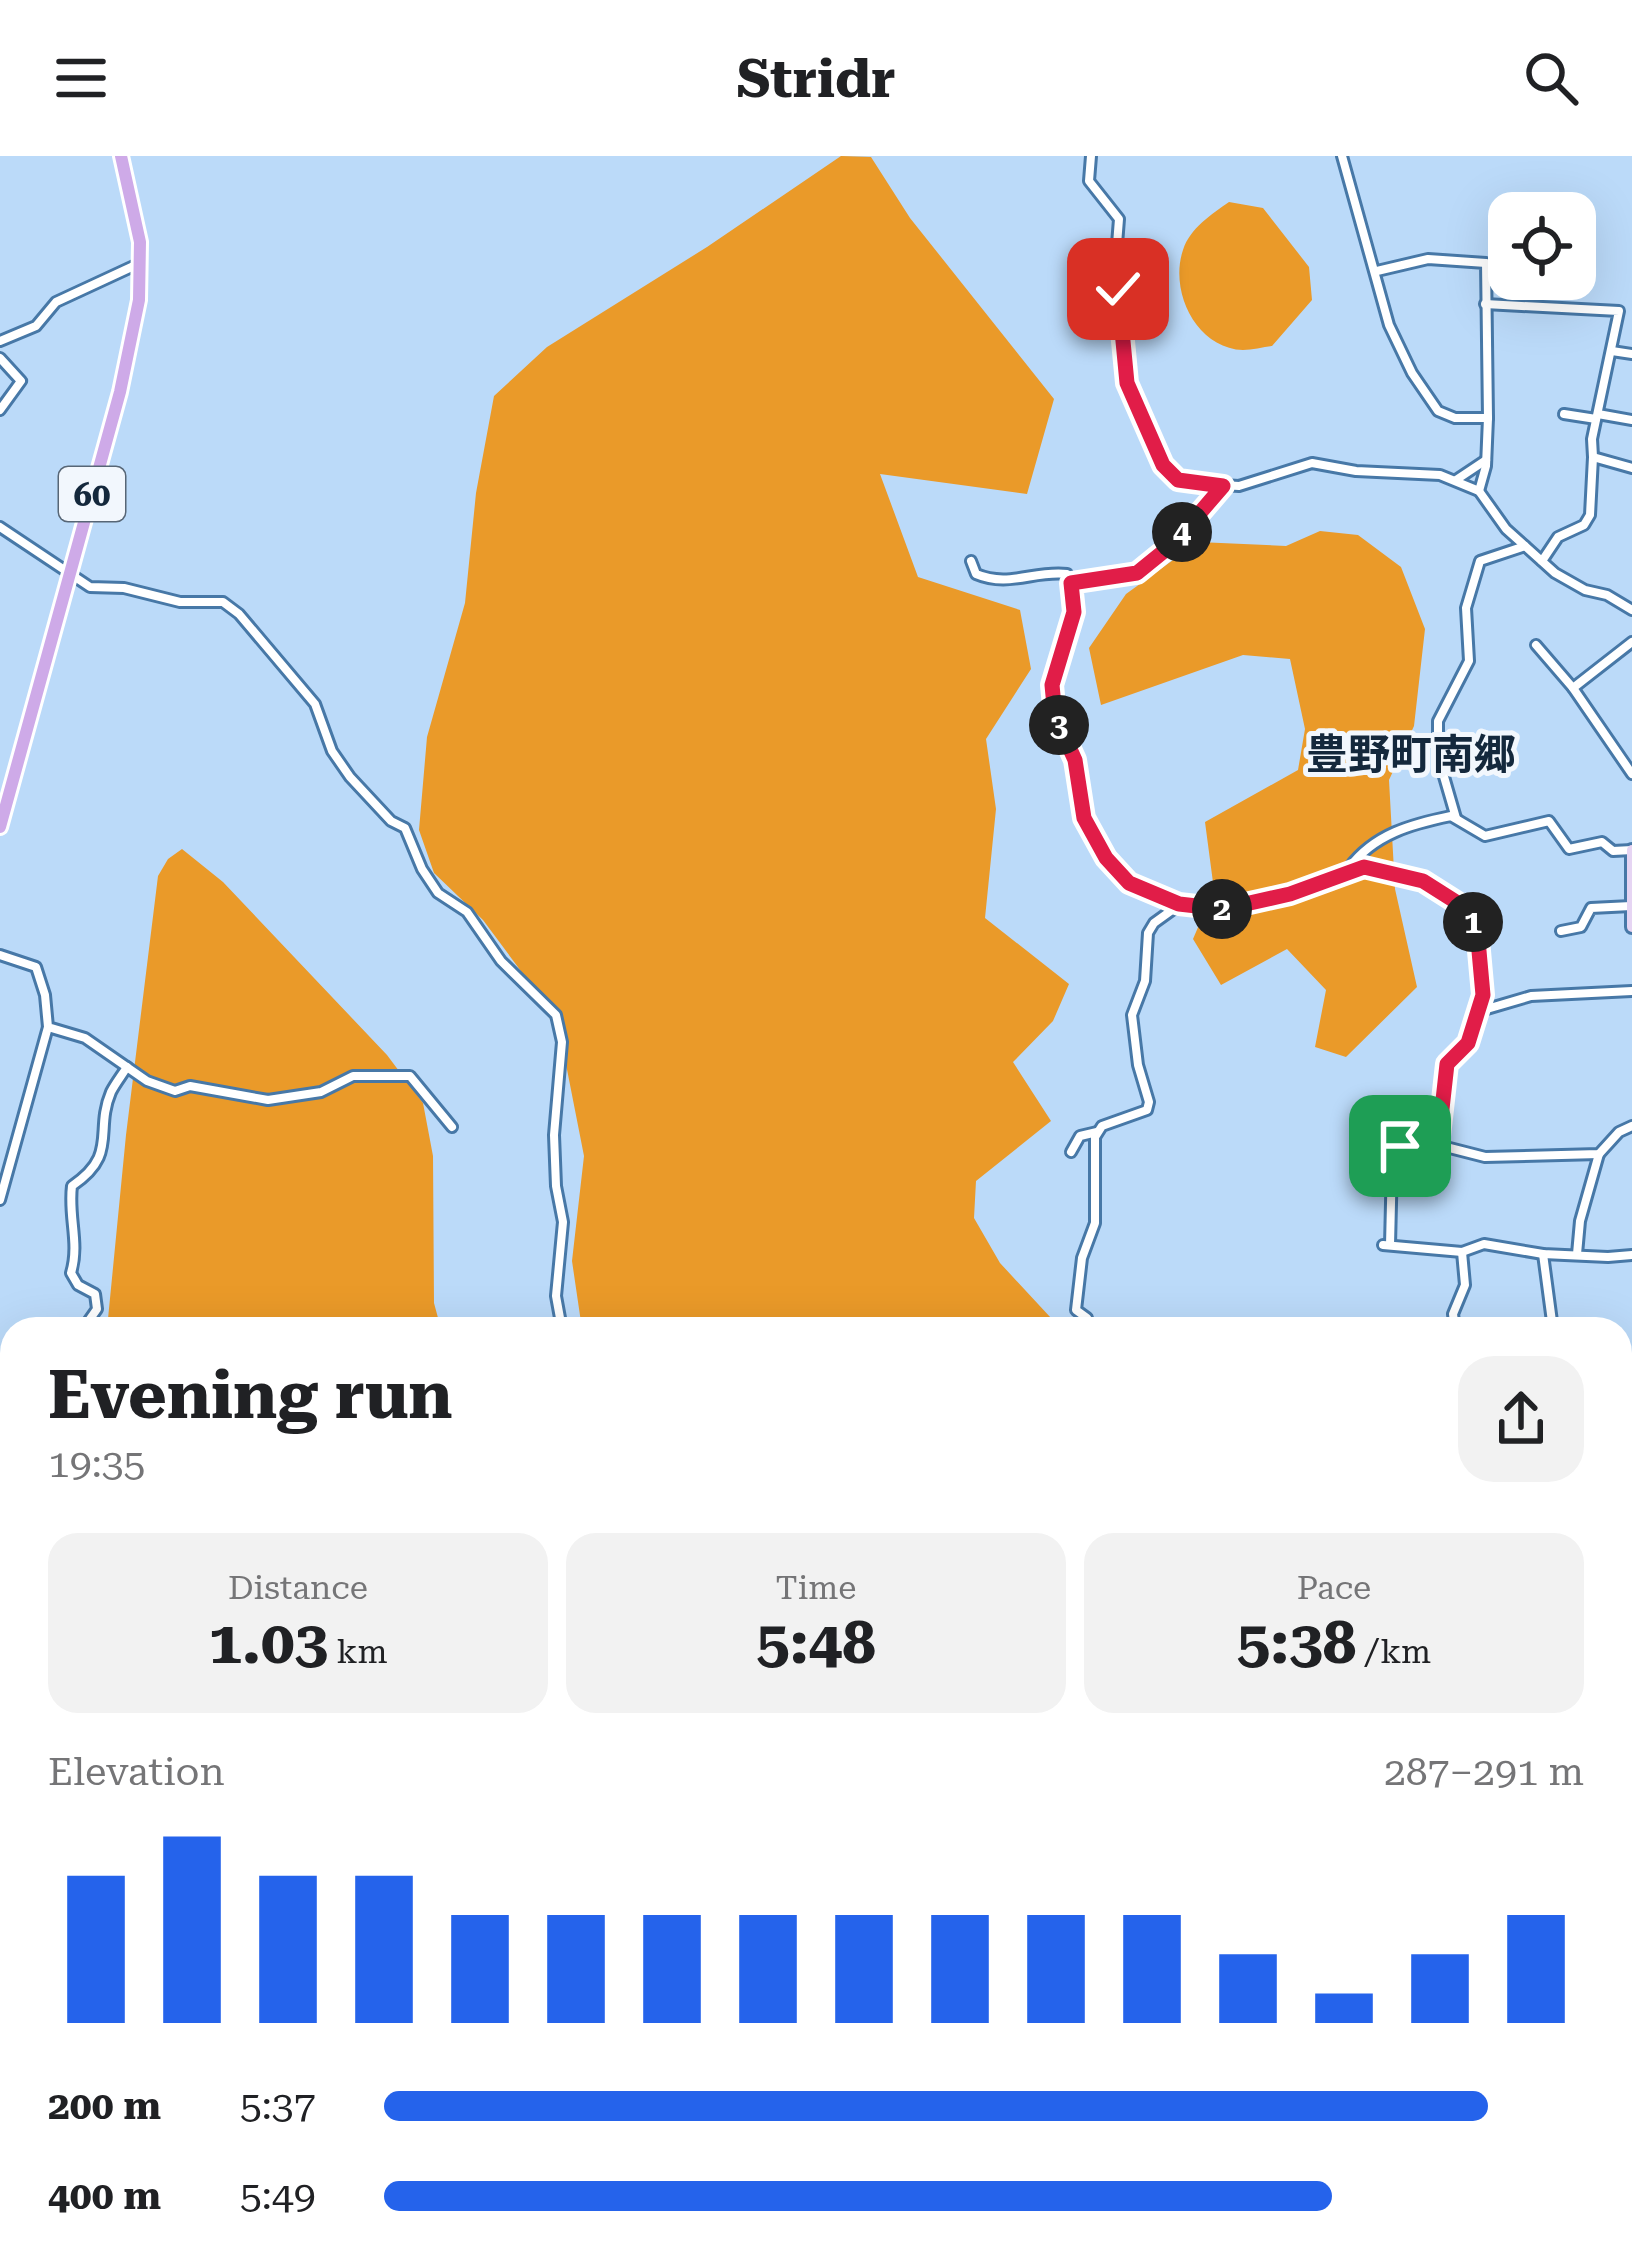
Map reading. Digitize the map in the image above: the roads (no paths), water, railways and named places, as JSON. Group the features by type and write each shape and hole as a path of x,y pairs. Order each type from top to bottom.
{"main road":[{"name":"60","path":"0,827 120,392 139,300 140,242 121,156"},
{"path":"1632,850 1632,927"}],"street":[{"path":"1091,156 1089,181 1119,219 1115,270 1127,383 1171,476 1190,483 1250,484 1312,463 1356,471 1423,472 1455,481 1479,491 1493,514 1542,561 1585,590 1607,595 1632,610"},
{"path":"1342,156 1389,325 1412,374 1438,411 1455,418 1488,418"},
{"path":"1377,271 1428,259 1486,263 1488,418 1479,491"},
{"path":"0,341 35,326 56,302 139,264"},
{"path":"1485,304 1619,311 1597,416 1590,514 1584,525 1558,536 1542,561"},
{"path":"1612,351 1632,354"},
{"path":"0,358 21,381 0,410"},
{"path":"1564,414 1632,420"},
{"path":"1593,457 1632,469"},
{"path":"1455,481 1486,460"},
{"path":"1071,583 1137,573 1174,543 1223,486"},
{"path":"0,527 90,587 124,588 180,602 223,602 239,614 315,704 332,751 350,777 392,821 405,828 431,884 467,913 501,961 556,1015 562,1042 554,1135 563,1222 556,1296 560,1317"},
{"path":"1457,819 1438,756 1438,721 1468,662 1466,608 1480,561 1525,546"},
{"path":"971,561 976,574 988,579 1009,583 1057,572 1066,574 1071,583 1072,626 1052,685 1055,716 1079,776 1079,802 1118,873 1129,883 1179,904 1223,909 1246,905 1327,881 1348,870 1386,836 1412,823 1451,816 1485,836 1549,821 1569,849 1602,842 1613,851 1632,850"},
{"path":"1573,688 1632,642"},
{"path":"1535,645 1573,688 1632,774"},
{"path":"1348,870 1364,867 1409,876 1442,890 1464,907 1478,940 1480,1011 1468,1043 1447,1064 1438,1145"},
{"path":"1086,1317 1076,1310 1082,1258 1096,1222 1095,1137 1102,1126 1147,1110 1132,1015 1145,981 1148,933 1154,922 1179,904"},
{"path":"1561,931 1581,927 1591,908 1631,906"},
{"path":"0,955 36,968 48,1027 4,1167 0,1199"},
{"path":"1480,1011 1532,996 1632,991"},
{"path":"48,1027 85,1038 148,1081 176,1091 190,1086 268,1100 321,1092 353,1076 410,1076 452,1126"},
{"path":"92,1317 97,1310 95,1294 78,1285 71,1274 78,1250 70,1206 73,1186 94,1171 105,1138 110,1094 127,1067"},
{"path":"1577,1254 1580,1221 1599,1154 1619,1132 1632,1126"},
{"path":"1071,1152 1080,1136 1098,1132"},
{"path":"1599,1154 1485,1157 1438,1145 1400,1146 1392,1161 1386,1245 1462,1252 1484,1244 1543,1254 1632,1255"},
{"path":"1454,1317 1465,1285 1462,1252"},
{"path":"1543,1254 1551,1317"}],"district":[{"name":"豊野町南郷","path":"1411,754"}]}
